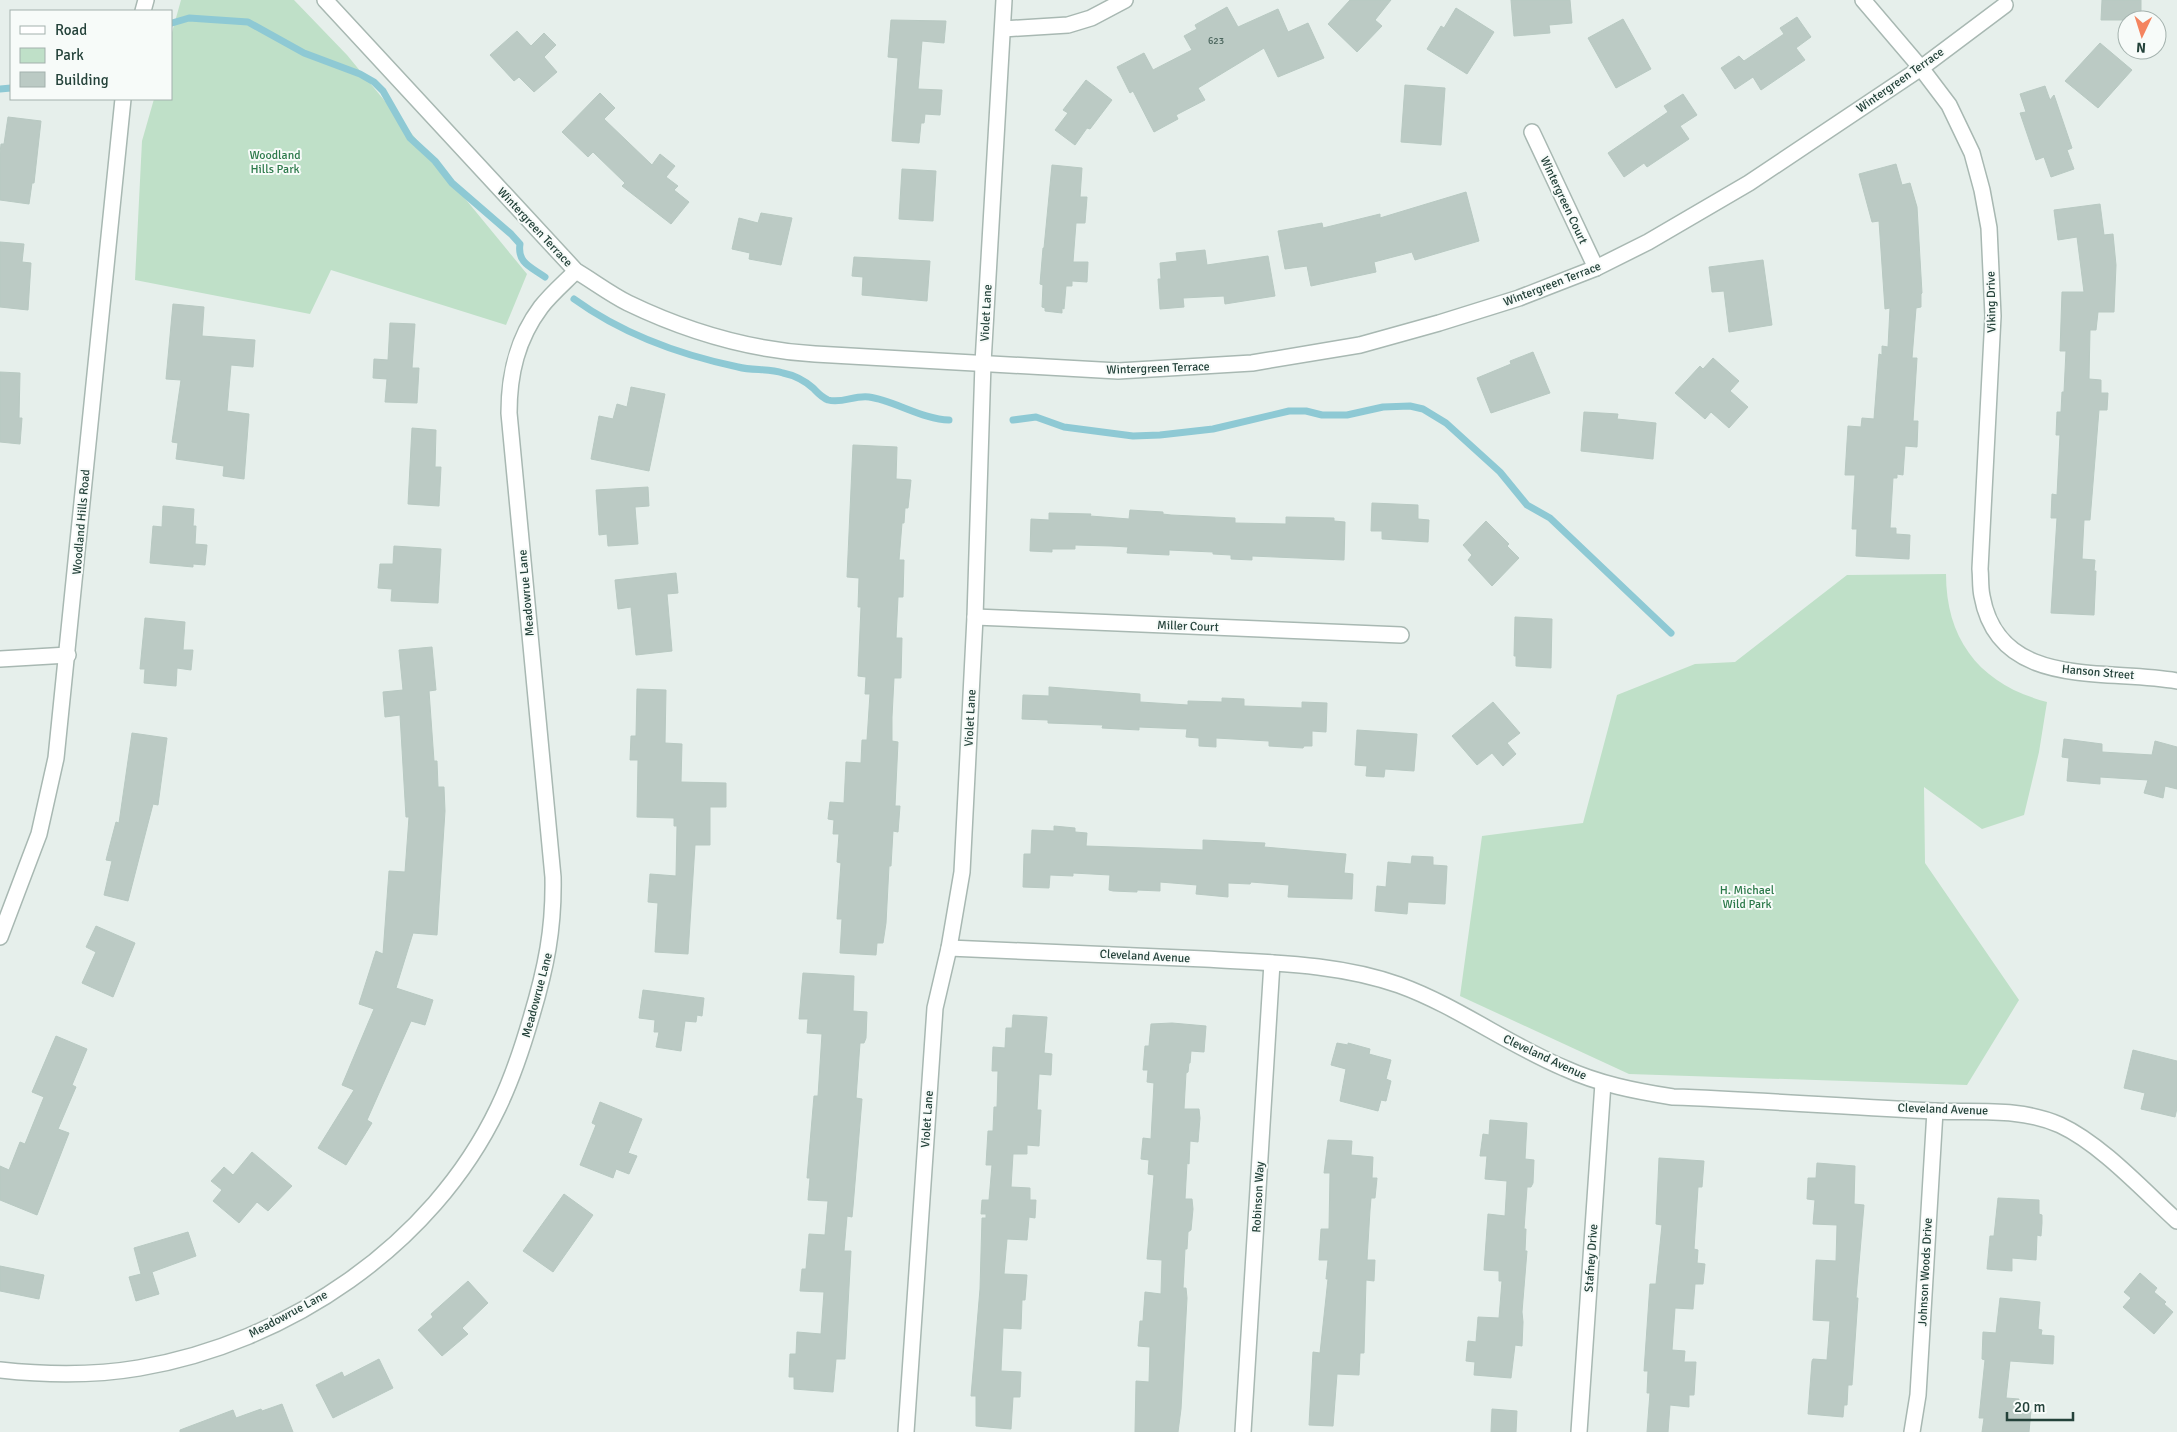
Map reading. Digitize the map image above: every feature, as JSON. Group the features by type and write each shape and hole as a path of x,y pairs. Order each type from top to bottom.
{"street":[{"name":"Wintergreen Terrace","path":"325,0 576,271 626,302 663,319 740,343 803,353 1118,371 1252,363 1360,345 1519,298 1596,268 1650,241 1749,183 1921,68 2005,5"},
{"name":"Violet Lane","path":"906,1432 933,1025 962,872 975,617 983,363 1004,0"},
{"path":"1003,29 1068,25 1091,18 1126,0"},
{"name":"Viking Drive","path":"1863,0 1921,68 1949,105 1972,153 1982,190 1989,228 1993,316 1980,569 1981,596 1988,618 1998,638"},
{"name":"Woodland Hills Road","path":"0,937 31,858 46,809 56,758 68,655 122,100"},
{"name":"Wintergreen Court","path":"1532,132 1596,268"},
{"name":"Meadowrue Lane","path":"0,1370 67,1375 137,1368 174,1361 220,1347 282,1319 332,1292 362,1271 416,1223 461,1169 497,1110 523,1045 546,967 554,899 509,413 509,385 515,357 526,331 541,307 576,271"},
{"name":"Miller Court","path":"975,617 1401,635"},
{"name":"Hanson Street","path":"1998,638 2019,656 2040,665 2067,672 2154,676 2177,681"},
{"path":"0,659 68,655"},
{"name":"Cleveland Avenue","path":"949,948 1272,963 1333,968 1399,985 1563,1068 1603,1083 1632,1091 1673,1097 1935,1111 2003,1111 2033,1117 2060,1126 2086,1141 2177,1221"},
{"name":"Robinson Way","path":"1244,1432 1272,963"},
{"name":"Stafney Drive","path":"1579,1432 1603,1083"},
{"name":"Johnson Woods Drive","path":"1912,1432 1918,1395 1935,1111"}],"green space":[{"name":"Woodland Hills Park","path":"181,0 294,0 347,55 527,274 506,325 331,270 310,314 135,280 142,141 154,100 172,100 172,32"},
{"name":"H. Michael Wild Park","path":"1946,574 1948,598 1953,620 1961,640 1972,657 1986,672 2004,684 2024,694 2047,702 2039,752 2024,815 1982,829 1924,787 1925,863 2019,1000 1967,1085 1629,1074 1460,996 1482,836 1583,823 1617,695 1695,664 1735,662 1847,575"}],"building":[{"path":"1350,0 1391,0 1375,20 1382,26 1357,52 1328,24"},
{"path":"1511,0 1570,0 1572,23 1549,25 1550,33 1514,36"},
{"path":"2102,0 2141,0 2141,10 2117,10 2117,20 2101,20"},
{"path":"1227,7 1238,27 1278,9 1288,32 1308,23 1324,58 1278,77 1264,48 1198,88 1205,100 1176,115 1178,119 1154,132 1133,91 1130,93 1117,67 1144,53 1153,70 1192,50 1184,36 1197,29 1195,25"},
{"path":"1456,8 1494,32 1467,74 1427,49 1441,26 1444,28"},
{"path":"1797,17 1811,37 1796,48 1805,60 1761,90 1753,77 1735,89 1721,68 1739,56 1744,61 1784,34 1780,28"},
{"path":"1623,19 1651,69 1616,88 1588,38"},
{"path":"891,20 946,21 944,43 922,41 918,89 942,90 940,115 925,114 924,123 921,123 919,143 892,141 898,58 888,57"},
{"path":"517,31 531,46 544,33 556,45 544,57 557,72 534,92 519,77 514,81 490,55"},
{"path":"2100,43 2117,57 2117,60 2120,60 2132,70 2098,108 2065,81"},
{"path":"1086,80 1112,100 1090,129 1087,128 1075,145 1055,130 1068,113 1063,110"},
{"path":"1405,85 1445,88 1441,145 1401,142"},
{"path":"2045,86 2050,100 2054,95 2072,148 2067,150 2074,169 2051,177 2044,157 2036,160 2020,113 2026,112 2020,94"},
{"path":"600,93 615,108 604,119 652,165 660,154 675,166 666,177 678,186 674,190 689,202 671,224 622,186 625,183 593,152 588,157 562,132"},
{"path":"1683,94 1697,115 1680,126 1689,139 1647,167 1644,163 1624,177 1608,153 1668,112 1664,106"},
{"path":"8,117 41,121 34,183 32,183 29,204 0,200 0,153 1,144 4,144"},
{"path":"1896,164 1902,185 1910,183 1917,207 1922,293 1921,307 1916,308 1912,358 1917,358 1913,421 1918,421 1917,447 1905,446 1903,475 1897,474 1897,478 1893,478 1890,528 1896,528 1896,534 1910,535 1909,559 1856,556 1857,529 1852,529 1855,475 1845,475 1848,426 1861,427 1862,418 1874,419 1879,354 1882,355 1882,346 1888,347 1890,308 1885,309 1879,221 1872,222 1859,174"},
{"path":"1052,165 1082,168 1080,197 1087,197 1085,223 1076,223 1073,262 1088,262 1087,282 1072,281 1072,286 1066,286 1062,313 1045,311 1045,308 1042,307 1043,285 1040,284"},
{"path":"902,169 936,171 933,221 899,219"},
{"path":"1466,192 1479,241 1415,260 1412,252 1374,262 1376,272 1311,286 1307,266 1285,269 1278,231 1322,223 1323,228 1380,214 1380,218"},
{"path":"2100,204 2104,235 2113,234 2116,265 2114,312 2098,312 2096,330 2090,330 2089,379 2101,380 2101,393 2108,393 2107,410 2099,410 2090,520 2084,520 2082,559 2095,560 2094,615 2051,613 2057,518 2051,518 2052,494 2057,495 2060,435 2056,435 2057,412 2061,412 2062,392 2064,392 2066,351 2060,351 2062,292 2084,292 2077,237 2058,240 2054,210"},
{"path":"761,213 792,218 781,265 749,259 750,253 732,249 739,218 758,223"},
{"path":"0,242 24,244 22,262 31,263 28,310 0,307"},
{"path":"1205,250 1207,265 1268,256 1275,296 1225,304 1224,296 1183,298 1184,307 1160,309 1158,279 1161,279 1160,263 1177,261 1176,253"},
{"path":"854,257 930,261 927,301 862,295 863,277 852,276"},
{"path":"1763,260 1772,325 1729,332 1724,291 1712,292 1709,267"},
{"path":"173,304 204,307 202,336 255,340 253,367 231,365 227,411 249,414 244,479 223,476 224,466 176,459 178,443 172,442 181,380 166,379"},
{"path":"390,323 415,324 412,368 419,368 417,403 385,402 387,379 373,378 374,359 388,360"},
{"path":"1533,352 1550,393 1491,413 1477,378 1511,364 1510,361"},
{"path":"1713,358 1739,381 1730,391 1748,407 1729,428 1711,412 1705,419 1675,393 1700,366 1703,369"},
{"path":"0,372 20,373 19,418 22,418 20,444 0,442"},
{"path":"631,387 665,394 649,471 591,459 599,416 613,419 617,404 627,407"},
{"path":"1584,412 1618,414 1617,419 1656,423 1653,459 1581,451"},
{"path":"412,428 436,430 435,467 441,467 439,506 408,504"},
{"path":"853,445 897,447 896,479 911,480 908,508 905,508 904,523 902,523 899,560 904,560 903,597 898,597 896,638 902,638 901,678 894,678 892,717 892,741 898,742 895,806 900,806 898,832 893,831 883,943 877,943 876,955 840,953 842,919 837,919 841,863 837,862 839,834 833,834 834,820 828,819 830,802 844,803 846,762 861,763 862,740 867,740 870,694 865,694 866,677 858,676 861,607 858,607 859,578 847,577"},
{"path":"648,487 649,506 635,507 638,544 608,546 607,534 599,535 596,490"},
{"path":"1372,503 1418,505 1418,519 1429,520 1428,542 1382,539 1382,531 1371,531"},
{"path":"163,506 194,509 193,526 196,526 195,544 207,545 205,565 193,564 193,567 150,563 153,526 162,527"},
{"path":"1130,510 1163,512 1163,514 1171,515 1235,518 1235,523 1286,524 1286,517 1334,518 1334,521 1345,522 1344,560 1252,556 1252,560 1231,559 1231,555 1213,554 1213,552 1169,550 1169,555 1127,553 1128,547 1111,546 1075,545 1075,549 1052,549 1052,552 1030,551 1031,519 1049,520 1049,513 1091,514 1090,516 1129,519"},
{"path":"1486,521 1509,544 1507,546 1519,558 1492,586 1468,560 1472,555 1463,545"},
{"path":"394,546 441,549 438,603 391,601 392,589 378,588 380,564 393,564"},
{"path":"676,573 678,593 667,594 672,651 636,655 631,607 618,609 615,580"},
{"path":"1515,617 1552,619 1551,668 1516,666 1516,656 1514,656"},
{"path":"145,618 185,622 183,650 193,650 191,670 177,668 176,686 144,683 145,669 140,669"},
{"path":"432,647 436,690 429,691 434,761 437,761 438,787 444,787 445,811 437,935 413,933 396,988 433,1000 425,1025 411,1021 367,1120 372,1123 346,1165 318,1148 354,1090 342,1085 374,1009 359,1004 376,951 383,954 389,871 405,872 409,817 406,817 400,715 385,717 383,692 403,690 399,650"},
{"path":"1049,687 1140,694 1140,702 1188,705 1188,701 1222,702 1222,698 1244,699 1244,706 1302,708 1302,702 1327,703 1326,732 1312,731 1312,746 1304,746 1303,748 1269,746 1269,741 1216,738 1216,747 1199,746 1199,738 1186,737 1187,729 1139,727 1139,730 1102,728 1103,725 1048,723 1048,720 1022,719 1023,695 1049,696"},
{"path":"637,689 666,690 665,743 682,744 681,782 726,783 726,807 710,807 710,845 695,845 688,954 655,952 658,903 648,902 650,874 676,876 677,826 674,826 674,818 637,817 638,760 630,760 631,736 636,736"},
{"path":"1493,702 1520,733 1507,743 1516,754 1503,766 1492,753 1477,765 1452,736"},
{"path":"1357,730 1417,734 1414,771 1385,769 1384,777 1366,776 1367,766 1355,765"},
{"path":"132,733 167,738 158,805 153,804 128,901 104,895 112,861 106,860 116,822 119,823"},
{"path":"2064,739 2102,744 2102,752 2152,755 2155,741 2177,747 2177,789 2165,786 2163,798 2144,793 2148,780 2100,777 2100,784 2067,781 2069,758 2062,757"},
{"path":"1054,826 1075,828 1075,832 1087,833 1086,846 1203,850 1203,840 1265,843 1264,847 1346,854 1344,873 1353,874 1352,899 1288,897 1289,885 1251,882 1250,884 1228,883 1228,897 1196,894 1197,885 1160,882 1160,891 1113,891 1109,890 1110,875 1073,873 1073,876 1050,875 1049,888 1023,887 1024,854 1031,854 1032,830 1054,831"},
{"path":"1412,856 1433,857 1433,865 1447,866 1445,904 1408,902 1407,914 1375,911 1377,886 1386,887 1388,862 1411,864"},
{"path":"96,926 135,943 113,997 82,983 96,952 86,947"},
{"path":"803,973 854,976 853,1011 867,1012 866,1038 864,1043 860,1043 856,1098 862,1099 853,1207 852,1217 847,1216 844,1251 851,1251 845,1359 836,1359 833,1392 794,1389 794,1377 789,1377 790,1354 796,1354 797,1332 821,1334 824,1292 800,1291 802,1269 806,1269 809,1234 825,1235 828,1201 808,1200 810,1178 807,1178 814,1096 818,1096 822,1034 807,1033 808,1019 799,1019"},
{"path":"643,990 704,998 702,1016 697,1015 696,1022 685,1021 681,1051 656,1047 659,1032 654,1032 655,1020 639,1018"},
{"path":"1013,1015 1047,1017 1044,1053 1052,1054 1051,1075 1039,1074 1037,1110 1041,1110 1039,1146 1027,1145 1027,1154 1013,1154 1011,1187 1030,1188 1030,1200 1036,1200 1035,1218 1029,1217 1027,1240 1007,1239 1004,1274 1027,1275 1025,1300 1022,1300 1021,1329 1003,1328 1001,1371 1021,1372 1020,1397 1013,1397 1011,1429 976,1426 976,1396 971,1396 980,1289 982,1218 986,1218 986,1214 981,1214 982,1200 989,1200 992,1165 986,1165 988,1131 993,1131 994,1107 997,1107 998,1071 992,1071 993,1047 1005,1048 1006,1028 1012,1028"},
{"path":"1172,1023 1206,1026 1204,1052 1191,1051 1188,1072 1186,1073 1184,1109 1199,1109 1200,1118 1198,1142 1190,1141 1189,1164 1187,1163 1185,1199 1192,1199 1193,1209 1191,1230 1188,1232 1187,1249 1185,1249 1183,1288 1186,1288 1187,1298 1181,1409 1178,1432 1135,1432 1136,1381 1149,1382 1150,1347 1138,1346 1140,1321 1143,1321 1145,1292 1161,1294 1162,1260 1147,1259 1154,1175 1148,1174 1149,1160 1141,1159 1143,1138 1151,1139 1154,1083 1147,1082 1148,1070 1143,1070 1145,1046 1149,1046 1151,1024"},
{"path":"56,1036 87,1049 72,1085 76,1087 58,1129 69,1133 37,1215 0,1200 0,1166 9,1170 20,1142 25,1144 44,1097 32,1092"},
{"path":"1337,1043 1348,1045 1348,1043 1370,1049 1369,1054 1391,1060 1386,1079 1391,1081 1386,1101 1381,1100 1378,1111 1340,1101 1346,1069 1331,1065"},
{"path":"2133,1050 2177,1061 2177,1108 2175,1117 2141,1109 2145,1093 2124,1088"},
{"path":"600,1102 642,1119 628,1153 637,1156 629,1174 616,1169 613,1178 580,1165 596,1125 592,1123"},
{"path":"1490,1120 1527,1123 1525,1159 1534,1160 1533,1183 1531,1187 1527,1187 1524,1229 1526,1229 1525,1251 1527,1251 1522,1312 1522,1346 1515,1345 1511,1378 1474,1375 1475,1362 1466,1361 1468,1341 1476,1342 1478,1317 1499,1318 1502,1281 1499,1281 1499,1271 1484,1270 1488,1214 1505,1216 1507,1181 1485,1179 1487,1156 1480,1156 1483,1134 1489,1135"},
{"path":"1328,1140 1352,1141 1351,1155 1373,1157 1372,1178 1377,1178 1375,1198 1371,1198 1367,1260 1375,1260 1374,1281 1366,1280 1364,1353 1360,1353 1359,1375 1337,1374 1333,1426 1309,1425 1313,1352 1320,1353 1328,1279 1326,1279 1328,1260 1319,1260 1321,1229 1329,1229 1330,1173 1324,1173"},
{"path":"252,1152 292,1186 268,1211 257,1202 239,1223 213,1201 222,1190 211,1181 224,1167 233,1175"},
{"path":"1659,1158 1704,1161 1702,1187 1698,1187 1694,1249 1698,1250 1697,1263 1705,1264 1703,1284 1695,1284 1693,1309 1675,1308 1672,1350 1685,1351 1684,1362 1696,1362 1694,1395 1689,1395 1689,1407 1670,1405 1668,1432 1647,1432 1650,1393 1647,1393 1648,1371 1644,1371 1650,1284 1656,1284 1662,1225 1656,1224"},
{"path":"1817,1163 1855,1166 1854,1204 1864,1205 1856,1298 1858,1298 1852,1385 1848,1385 1847,1405 1844,1405 1843,1417 1808,1414 1812,1361 1813,1359 1827,1360 1830,1321 1813,1320 1816,1260 1836,1261 1837,1225 1813,1224 1815,1200 1807,1199 1808,1178 1816,1178"},
{"path":"564,1194 593,1215 553,1272 523,1251"},
{"path":"1998,1198 2039,1200 2039,1214 2042,1215 2041,1236 2037,1235 2036,1260 2012,1258 2012,1271 1987,1269 1990,1236 1994,1236"},
{"path":"188,1232 196,1256 152,1272 159,1294 136,1301 129,1277 141,1274 134,1248"},
{"path":"0,1266 44,1275 39,1299 0,1291"},
{"path":"2140,1273 2157,1288 2154,1292 2166,1302 2164,1304 2173,1312 2154,1334 2123,1307 2131,1298 2124,1292"},
{"path":"468,1281 488,1303 462,1328 468,1334 442,1356 418,1330 433,1317 431,1314"},
{"path":"2000,1298 2040,1302 2038,1329 2042,1330 2041,1335 2054,1336 2053,1364 2010,1361 2006,1398 2019,1399 2018,1409 2031,1410 2029,1432 1982,1432 1984,1418 1979,1418 1985,1360 1982,1359 1983,1332 1996,1333"},
{"path":"379,1359 393,1388 333,1418 316,1385 342,1372 344,1377"},
{"path":"282,1404 293,1432 180,1432 180,1430 233,1410 236,1418"},
{"path":"1492,1409 1517,1411 1516,1432 1491,1432"}],"waterway":[{"path":"172,23 189,18 248,22 304,53 360,74 374,82 383,91 410,138 435,161 452,183 511,234 520,244 521,256 526,264 545,277"},
{"path":"0,89 10,88"},
{"path":"574,299 611,322 652,341 717,362 744,368 777,371 791,375 806,383 828,400 838,401 869,397 929,417 949,420"},
{"path":"1013,420 1036,417 1064,427 1133,436 1213,429 1289,411 1306,411 1322,415 1347,415 1383,407 1410,406 1423,409 1446,423 1500,472 1527,505 1550,518 1671,633"}]}
